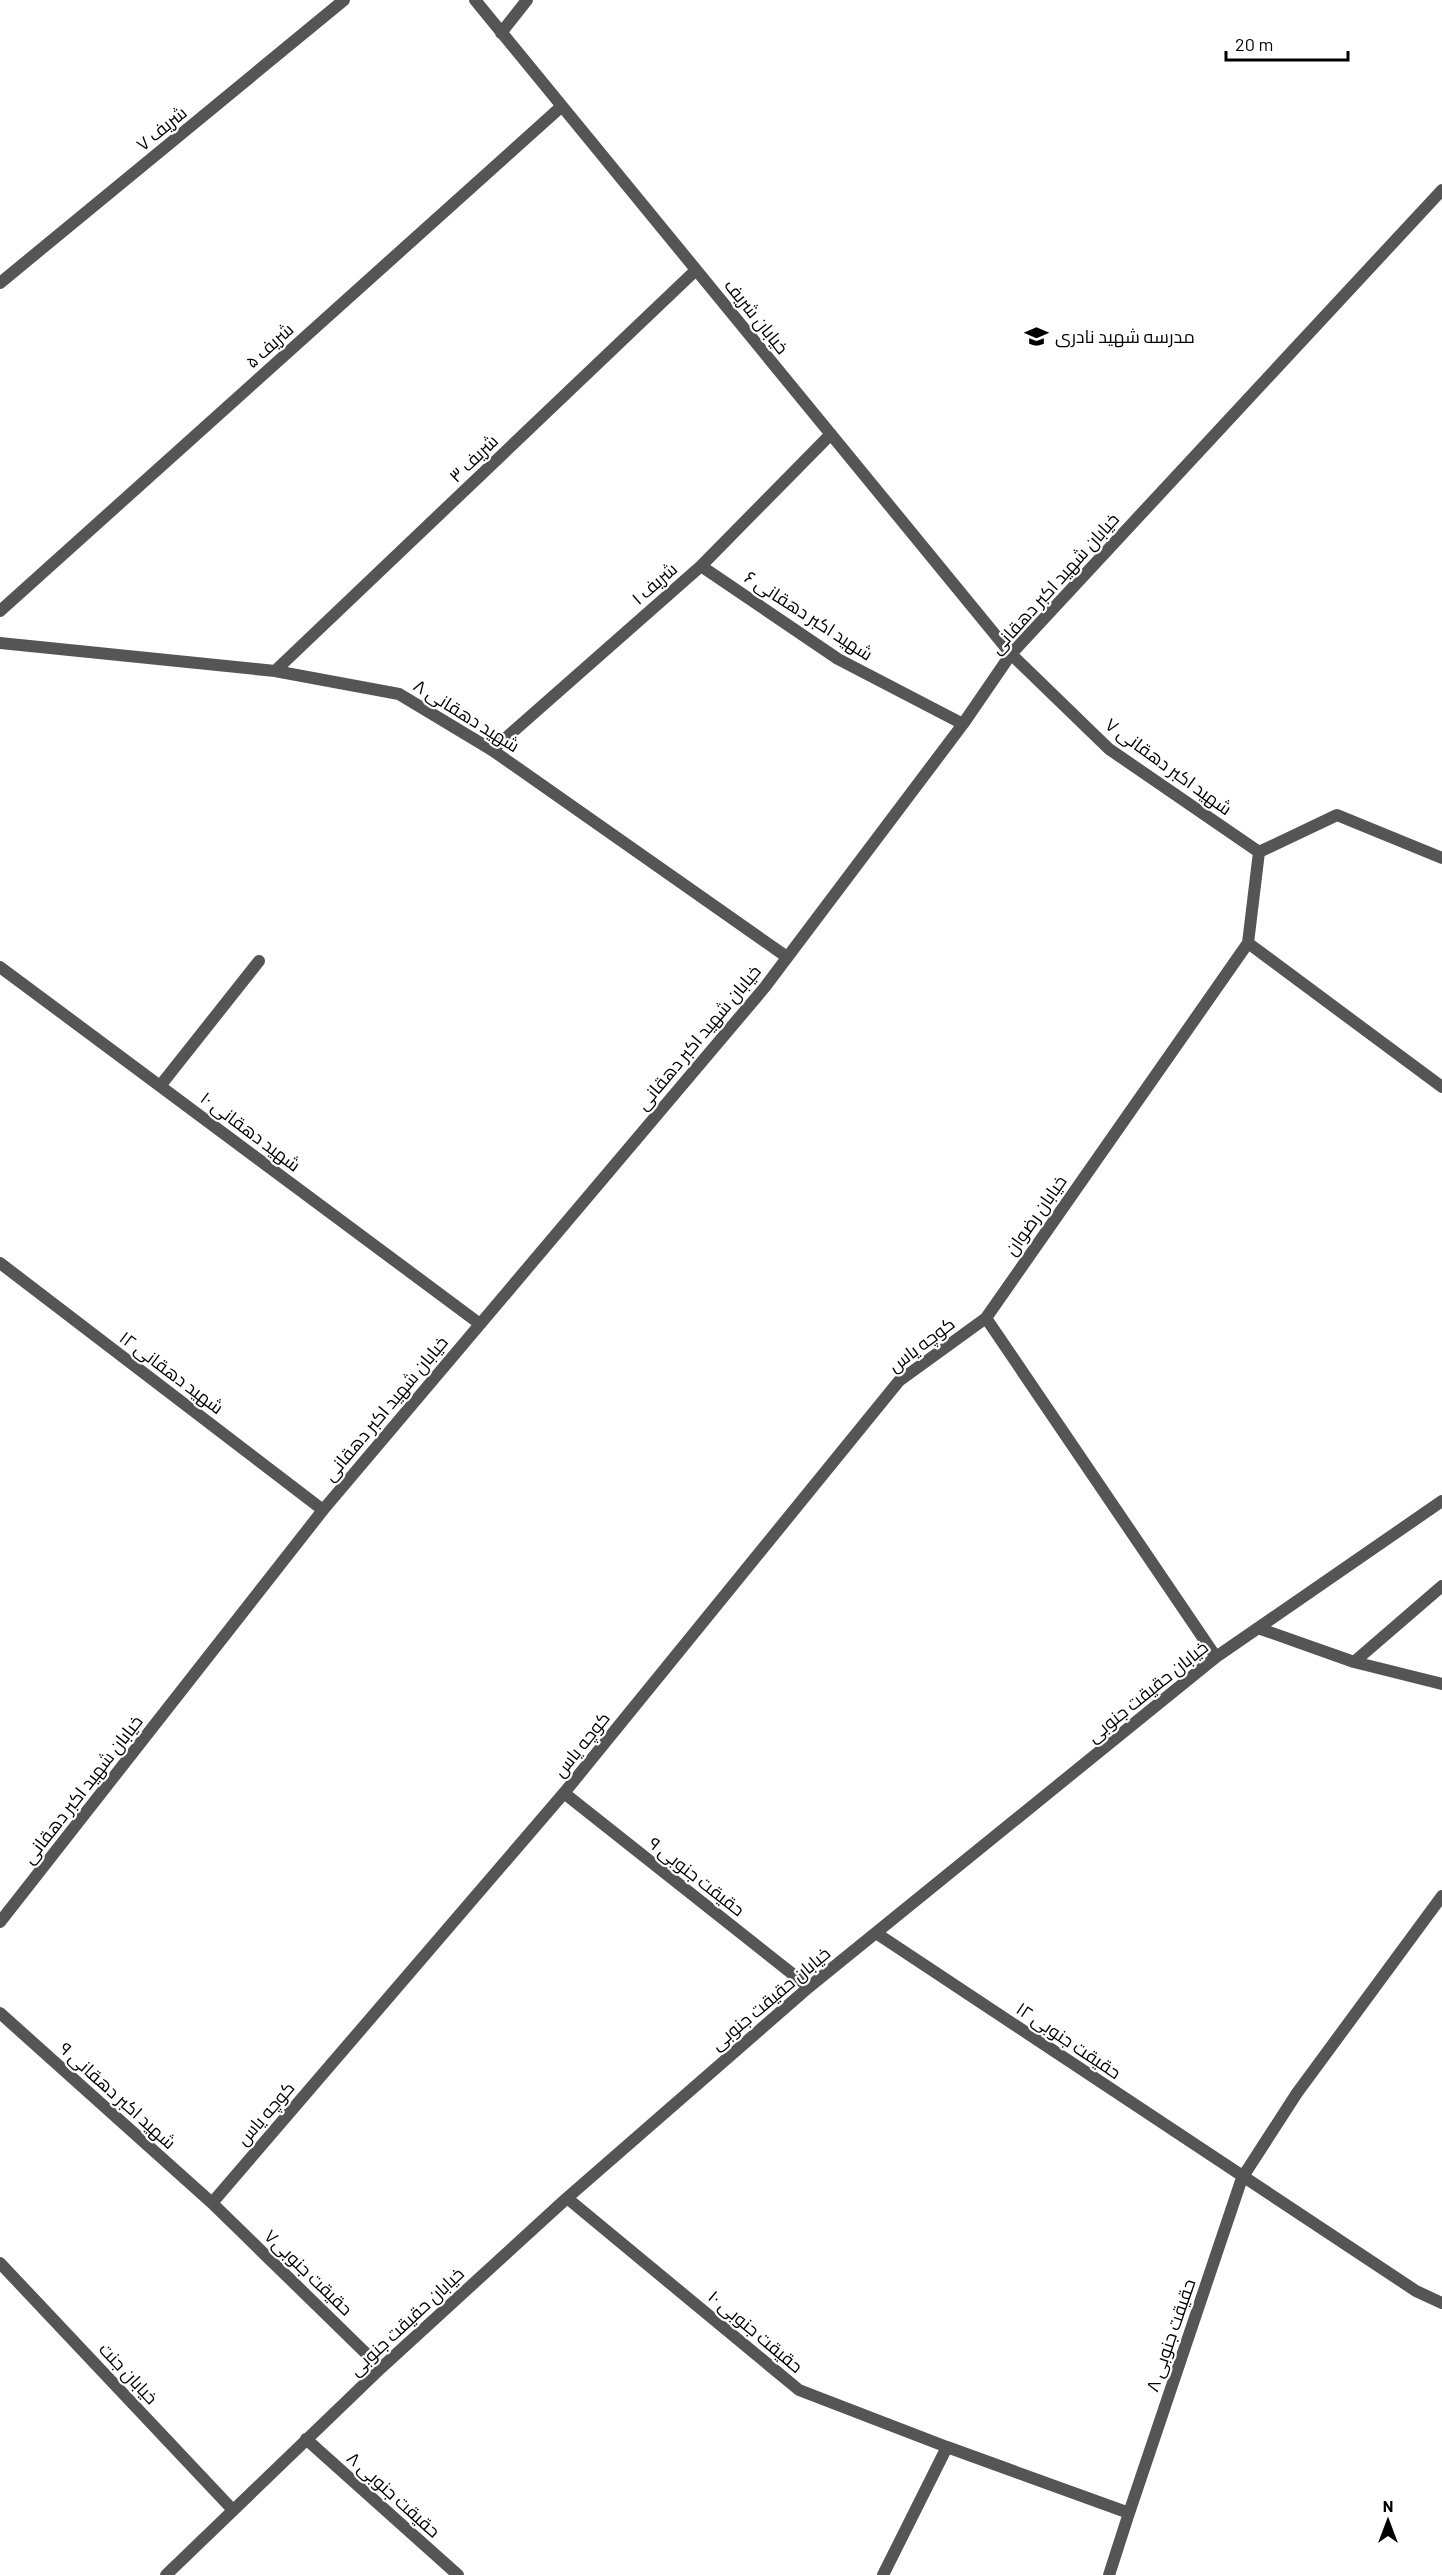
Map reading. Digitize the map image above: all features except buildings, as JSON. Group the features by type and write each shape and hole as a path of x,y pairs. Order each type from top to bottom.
{"street":[{"name":"شریف ۷","path":"0,283 344,0"},
{"name":"خیابان شریف","path":"475,0 1011,654"},
{"path":"501,33 527,0"},
{"name":"شریف ۵","path":"0,611 562,106"},
{"name":"خیابان شهید اکبر دهقانی","path":"0,1922 323,1510 765,987 963,724 1011,654 1442,190"},
{"name":"شریف ۳","path":"275,671 696,270"},
{"name":"شریف ۱","path":"492,750 701,566 831,434"},
{"name":"شهید اکبر دهقانی ۶","path":"701,566 838,659 963,724"},
{"name":"شهید دهقانی ۸","path":"0,643 275,671 399,694 492,750 787,957"},
{"name":"شهید اکبر دهقانی ۷","path":"1011,654 1109,749 1259,852"},
{"path":"1259,852 1337,815 1442,858"},
{"name":"خیابان رضوان","path":"986,1318 1248,943 1259,852"},
{"path":"1248,943 1442,1087"},
{"path":"160,1086 259,961"},
{"name":"شهید دهقانی ۱۰","path":"0,967 480,1324"},
{"name":"شهید دهقانی ۱۲","path":"0,1263 323,1510"},
{"path":"986,1318 1216,1658"},
{"name":"کوچه یاس","path":"212,2203 564,1793 899,1381 986,1318"},
{"name":"خیابان حقیقت جنوبی","path":"166,2575 381,2368 567,2198 809,1988 1216,1658 1442,1501"},
{"path":"1354,1662 1442,1586"},
{"path":"1258,1628 1354,1662 1442,1684"},
{"name":"حقیقت جنوبی ۹","path":"564,1793 809,1988"},
{"name":"حقیقت جنوبی ۸","path":"1109,2575 1242,2178 1297,2092 1442,1896"},
{"name":"حقیقت جنوبی ۱۲","path":"876,1933 1242,2178 1416,2291 1442,2303"},
{"name":"شهید اکبر دهقانی ۹","path":"0,2013 212,2203"},
{"name":"حقیقت جنوبی ۱۰","path":"567,2198 799,2390 947,2447"},
{"name":"حقیقت جنوبی۷","path":"212,2203 381,2368"},
{"name":"خیابان جنت","path":"0,2262 232,2509"},
{"name":"حقیقت جنوبی ۸","path":"306,2439 458,2575"},
{"path":"883,2575 947,2447 1129,2513"}],"place":[{"name":"مدرسه شهید نادری","path":"1037,336"}]}
